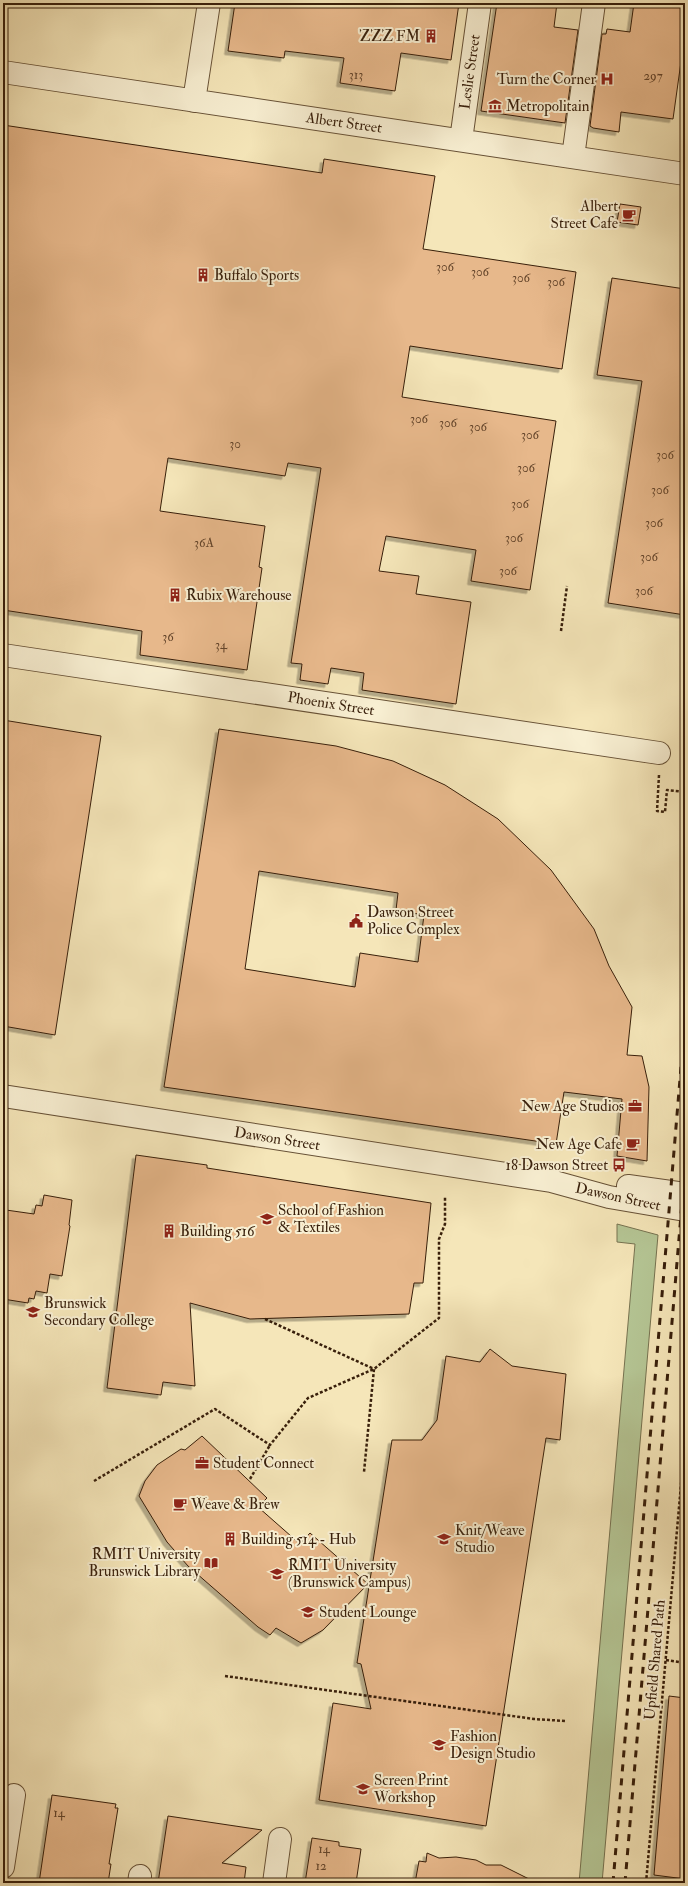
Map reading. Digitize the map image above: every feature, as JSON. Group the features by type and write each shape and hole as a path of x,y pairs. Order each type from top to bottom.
{"street":[{"path":"194,101 208,3"},
{"name":"Leslie Street","path":"461,140 480,3"},
{"path":"573,157 594,3"},
{"name":"Albert Street","path":"3,72 685,174"},
{"name":"Phoenix Street","path":"3,655 659,753"},
{"name":"Dawson Street","path":"3,1096 551,1181 610,1184 685,1194"},
{"name":"Dawson Street","path":"551,1181 609,1197 685,1210"},
{"path":"3,1867 14,1795"},
{"path":"274,1883 280,1839"}],"path":[{"path":"561,631 567,586"},
{"path":"659,790 657,811 665,812 667,790 685,792"},
{"path":"250,1479 270,1445 308,1398 374,1369 439,1318 439,1239 444,1224 445,1196"},
{"path":"265,1319 374,1369"},
{"path":"364,1472 374,1369"},
{"path":"94,1481 215,1409 270,1445"},
{"name":"Upfield Shared Path","path":"646,1883 685,1439"},
{"path":"666,1660 685,1663"},
{"path":"225,1676 527,1718 565,1721"}],"green space":[{"path":"617,1224 658,1235 602,1883 579,1883 635,1244 617,1242"}],"building":[{"path":"235,3 459,3 451,60 401,53 395,91 340,83 344,58 285,51 284,58 228,51"},
{"path":"497,3 557,3 554,27 578,30 565,123 481,111"},
{"path":"634,3 685,3 685,33 673,119 621,112 619,132 593,128 590,126 602,34 606,34 607,29 630,32"},
{"path":"3,125 322,173 324,159 435,176 423,249 576,272 562,369 410,346 402,397 556,421 530,590 471,581 476,550 386,536 379,571 419,576 416,594 471,602 456,704 362,690 364,673 331,668 328,684 300,680 302,664 291,663 321,468 288,463 285,476 168,458 160,511 265,526 259,567 262,568 247,670 140,655 142,631 3,610"},
{"path":"620,204 641,207 638,225 617,222"},
{"path":"612,278 685,289 685,615 608,603 642,381 597,375"},
{"path":"3,720 101,736 55,1035 3,1026"},
{"path":"219,729 336,746 393,761 445,785 498,819 551,870 594,929 609,966 632,1007 627,1055 642,1056 649,1087 647,1161 617,1156 622,1099 564,1092 556,1144 164,1087","holes":["259,871 398,893 396,910 424,915 418,962 360,953 355,987 245,969"]},
{"path":"136,1155 207,1165 207,1168 431,1203 423,1283 414,1283 409,1314 250,1319 190,1303 195,1386 163,1382 161,1395 107,1388"},
{"path":"44,1195 72,1200 70,1226 62,1276 50,1274 47,1293 36,1291 34,1299 29,1298 28,1303 3,1299 3,1226 6,1210 34,1214 36,1205 42,1206"},
{"path":"490,1349 512,1366 566,1374 560,1440 546,1438 486,1826 319,1800 333,1703 371,1709 361,1664 357,1663 392,1440 422,1440 437,1420 446,1356 480,1362"},
{"name":"Building 514 - Hub","path":"202,1436 267,1498 258,1507 300,1544 310,1533 368,1584 323,1630 301,1643 276,1628 270,1635 258,1627 188,1566 167,1542 139,1496 145,1481 157,1465 181,1449 185,1450"},
{"path":"669,1696 685,1698 685,1879 654,1875"},
{"path":"52,1795 116,1804 115,1808 118,1808 109,1864 111,1864 108,1883 39,1883"},
{"path":"168,1816 262,1830 222,1863 246,1867 244,1883 158,1883"},
{"path":"312,1838 339,1842 339,1846 361,1849 356,1883 305,1883"},
{"path":"427,1853 439,1858 456,1857 476,1860 486,1865 501,1865 537,1883 415,1883 419,1861 426,1862"}],"railway":[{"path":"613,1883 685,1019"},
{"path":"625,1883 685,1167"}],"place":[{"name":"ZZZ FM","path":"431,36"},
{"name":"Turn the Corner","path":"607,79"},
{"name":"Metropolitain","path":"495,106"},
{"name":"Albert Street Cafe","path":"629,215"},
{"name":"Buffalo Sports","path":"203,275"},
{"name":"Rubix Warehouse","path":"175,595"},
{"name":"Dawson Street Police Complex","path":"356,921"},
{"name":"New Age Studios","path":"635,1106"},
{"name":"New Age Cafe","path":"633,1144"},
{"name":"18 Dawson Street","path":"619,1165"},
{"name":"School of Fashion & Textiles","path":"267,1219"},
{"name":"Building 516","path":"169,1231"},
{"name":"Brunswick Secondary College","path":"33,1312"},
{"name":"Student Connect","path":"202,1463"},
{"name":"Weave & Brew","path":"180,1504"},
{"name":"Building 514 - Hub","path":"230,1539"},
{"name":"Knit/Weave Studio","path":"444,1539"},
{"name":"RMIT University Brunswick Library","path":"211,1563"},
{"name":"RMIT University (Brunswick Campus)","path":"277,1574"},
{"name":"Student Lounge","path":"308,1612"},
{"name":"Fashion Design Studio","path":"439,1745"},
{"name":"Screen Print Workshop","path":"363,1789"}]}
